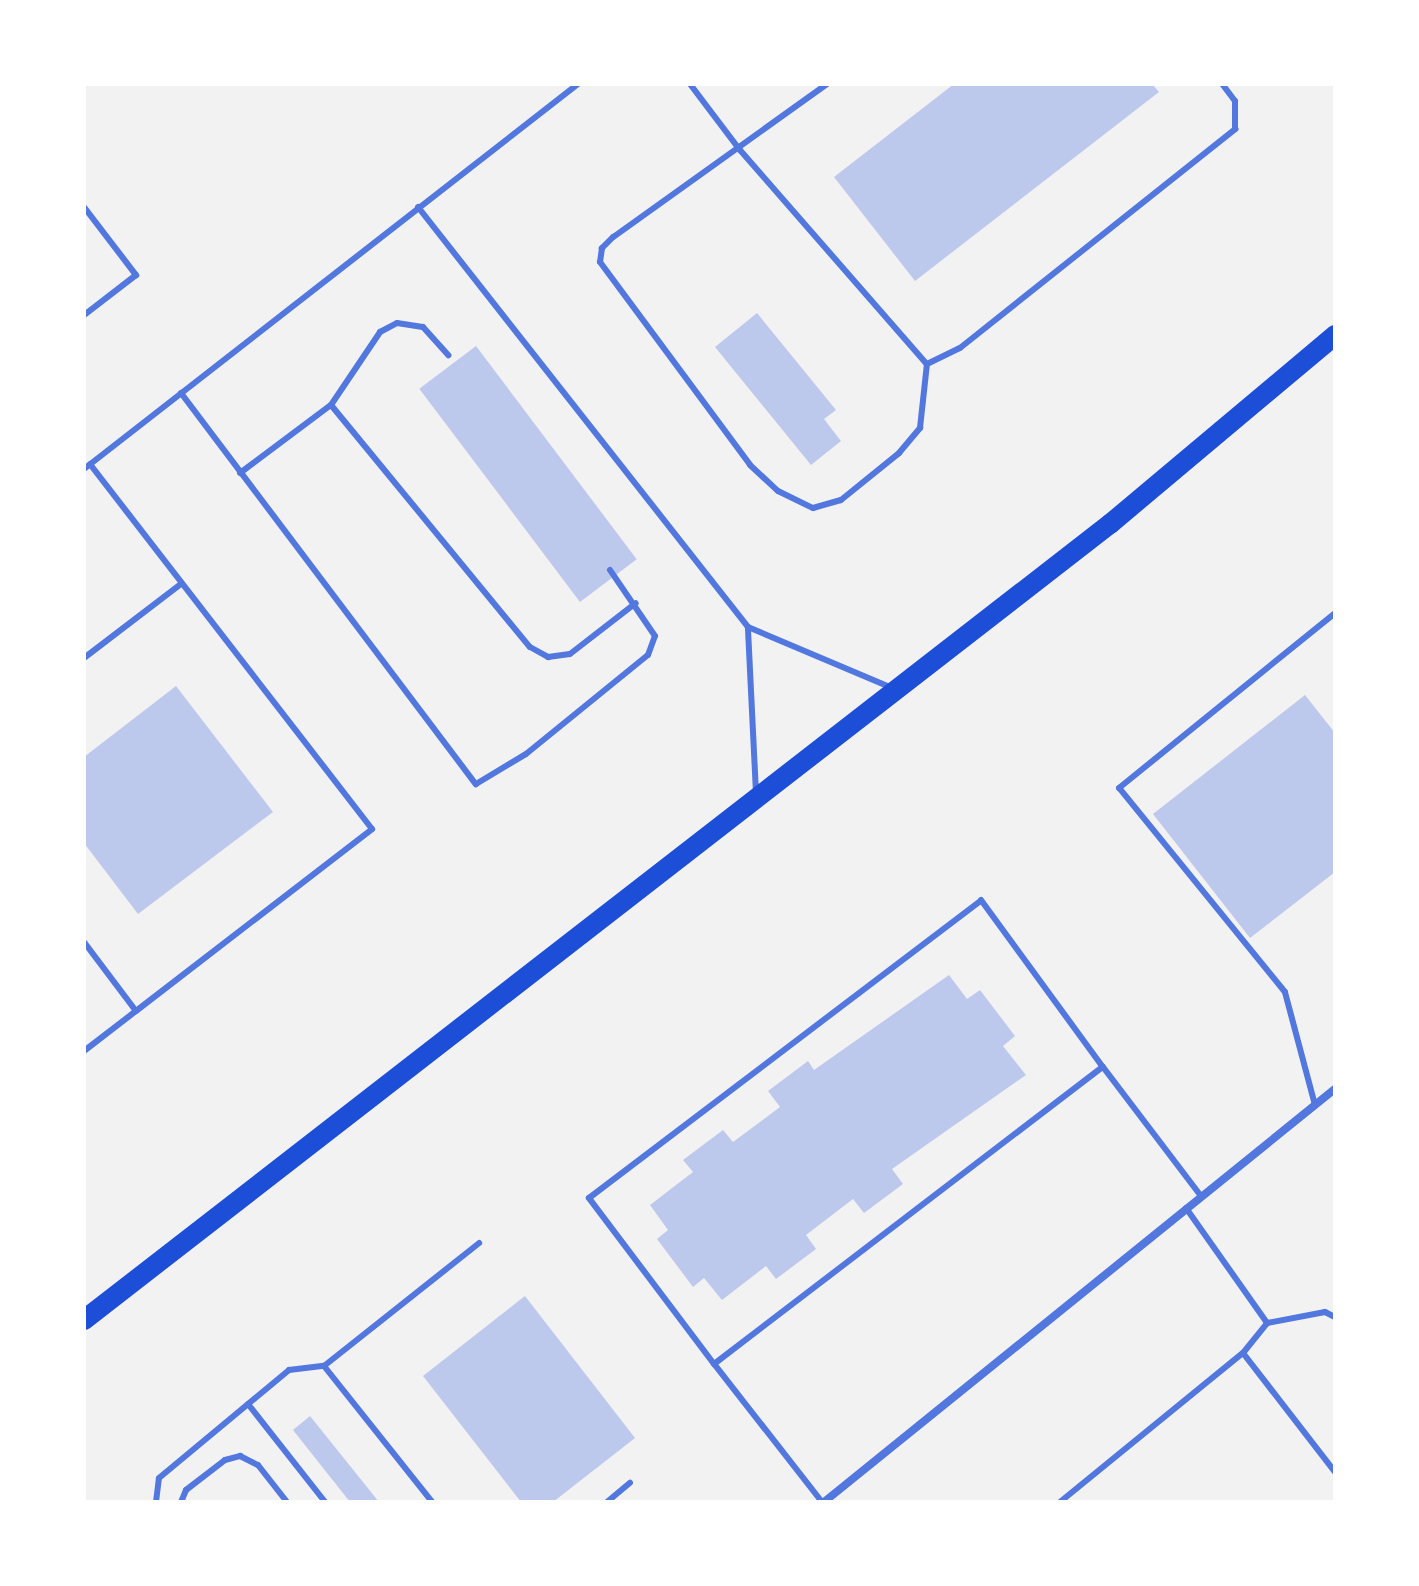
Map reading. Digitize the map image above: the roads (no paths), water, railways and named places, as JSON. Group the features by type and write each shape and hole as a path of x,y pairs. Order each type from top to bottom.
{"main road":[{"path":"84,1320 1110,524 1335,335"}],"street":[{"path":"823,1502 1335,1089"}],"lane":[{"path":"84,1051 372,829 182,583 87,467 578,84"},
{"path":"690,84 740,150 927,364 920,428 899,453 841,500 813,508 778,491 750,465 600,262 602,248 613,237 740,150 827,84"},
{"path":"927,364 960,348 1235,129 1235,101 1222,84"},
{"path":"84,207 136,275 84,315"},
{"path":"418,207 748,627 897,690"},
{"path":"240,473 331,405 380,332 397,323 423,327 448,355"},
{"path":"181,393 476,784 526,754 648,655 655,636 636,603 610,570"},
{"path":"331,405 530,647 548,657 570,654 636,603"},
{"path":"84,658 182,583"},
{"path":"1315,1105 1285,992 1119,788 1335,613"},
{"path":"748,627 756,799"},
{"path":"823,1502 589,1198 981,900 1201,1196"},
{"path":"84,942 136,1011"},
{"path":"714,1364 1103,1067"},
{"path":"1186,1208 1267,1323"},
{"path":"156,1502 159,1478 289,1370 324,1366 479,1243"},
{"path":"1060,1502 1243,1353 1267,1323 1325,1312 1335,1317"},
{"path":"1243,1353 1335,1472"},
{"path":"324,1366 432,1502"},
{"path":"248,1404 325,1502"},
{"path":"181,1502 186,1490 225,1460 240,1456 258,1465 287,1502"},
{"path":"607,1502 630,1483"}]}
